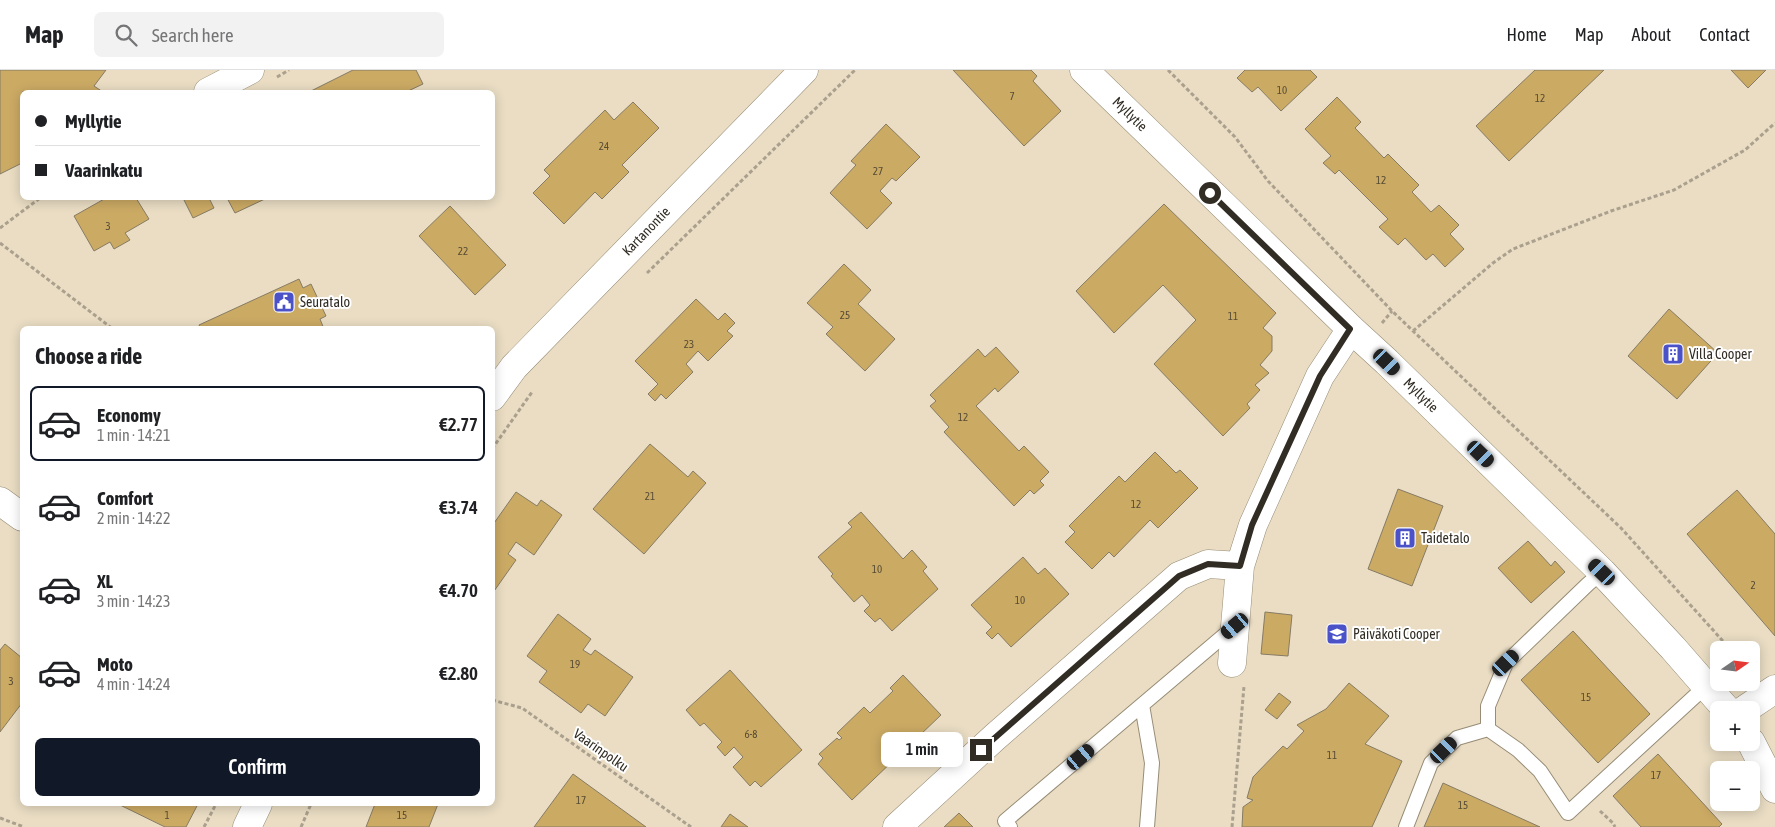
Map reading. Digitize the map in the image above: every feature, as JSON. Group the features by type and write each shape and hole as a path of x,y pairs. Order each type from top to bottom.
{"street":[{"path":"212,90 250,70"},
{"name":"Kartanontie","path":"495,393 514,367 804,70"},
{"name":"Myllytie","path":"1084,70 1602,572 1719,701"},
{"path":"1232,663 1240,566 1252,525 1320,376 1350,329"},
{"path":"0,501 20,516"},
{"path":"896,827 1179,576 1208,564 1240,566"},
{"path":"1757,701 1775,689"},
{"path":"1756,751 1775,789"},
{"path":"247,827 257,806"}],"lane":[{"path":"1488,729 1488,706 1506,663 1602,572"},
{"path":"1010,827 1005,821 1235,626"},
{"path":"1488,729 1518,750 1540,771 1568,813 1706,686"},
{"path":"1142,705 1152,763 1147,827"},
{"path":"1406,827 1431,763 1457,738 1488,729"}],"path":[{"path":"645,275 855,70"},
{"path":"1168,70 1235,137 1268,181 1412,331 1621,528 1723,641"},
{"path":"1412,331 1492,263 1513,249 1611,211 1674,190 1746,150 1775,123"},
{"path":"0,228 37,200"},
{"path":"0,243 109,326"},
{"path":"495,445 536,386"},
{"name":"Vaarinpolku","path":"495,701 522,708 691,827"},
{"path":"204,827 215,806"},
{"path":"301,827 310,806"},
{"path":"0,818 24,827"}],"building":[{"path":"0,70 106,70 94,86 100,90 20,90 20,164 0,174"},
{"path":"353,70 416,70 423,84 410,90 313,90"},
{"path":"953,70 1031,70 1037,76 1033,81 1061,111 1024,146"},
{"path":"1245,70 1310,70 1317,77 1281,111 1258,87 1252,92 1237,78"},
{"path":"1535,70 1604,70 1509,161 1476,126"},
{"path":"1731,70 1766,70 1748,88"},
{"path":"1337,97 1361,122 1355,128 1384,158 1388,154 1419,185 1412,192 1431,212 1439,205 1459,225 1450,234 1464,249 1445,267 1433,254 1426,260 1405,238 1398,245 1379,227 1388,219 1339,170 1335,174 1323,163 1331,156 1305,129"},
{"path":"633,102 659,128 622,165 629,172 602,199 595,192 564,224 533,193 550,176 544,170 605,110 614,120"},
{"path":"886,124 920,157 896,181 892,178 880,191 892,203 867,229 830,193 856,165 851,161"},
{"path":"102,200 137,200 149,219 125,233 130,240 114,249 110,242 94,251 74,216"},
{"path":"184,200 210,200 214,208 193,218"},
{"path":"228,200 263,200 235,213"},
{"path":"1164,204 1276,313 1263,328 1272,336 1272,351 1260,365 1269,373 1255,385 1260,390 1247,404 1250,408 1223,436 1154,364 1196,320 1163,285 1114,333 1076,291"},
{"path":"450,206 506,265 475,295 419,236"},
{"path":"844,264 871,290 858,304 895,339 865,371 826,334 833,327 807,303"},
{"name":"Seuratalo","path":"299,279 303,288 311,284 326,316 320,319 323,326 199,325"},
{"path":"696,299 718,320 725,313 735,323 727,331 733,336 708,361 698,351 686,364 693,372 666,399 661,394 655,401 648,394 658,384 635,361"},
{"name":"Villa Cooper","path":"1669,309 1718,353 1677,399 1628,356"},
{"path":"996,347 1019,372 998,392 995,388 976,406 1019,451 1024,446 1049,472 1040,481 1044,485 1034,494 1030,490 1014,506 944,432 949,427 930,406 936,401 930,395 978,349 985,357"},
{"path":"650,444 688,477 693,471 706,483 644,554 593,509"},
{"path":"1155,452 1176,473 1180,470 1198,488 1158,528 1150,520 1114,557 1109,552 1092,569 1065,542 1075,532 1069,526 1119,476 1125,482"},
{"name":"Taidetalo","path":"1398,489 1443,506 1412,586 1368,569"},
{"path":"1737,490 1775,534 1775,636 1687,534"},
{"path":"516,492 537,506 541,500 562,515 534,555 516,542 508,554 516,560 495,590 495,522"},
{"path":"861,512 903,559 912,550 927,567 923,571 938,589 892,631 880,618 875,622 864,611 870,605 862,595 854,602 831,576 833,574 818,557 852,527 848,523"},
{"path":"1528,541 1551,566 1555,561 1565,572 1531,603 1498,568"},
{"path":"1023,557 1038,574 1045,568 1069,594 1011,647 998,633 992,639 986,633 992,627 971,605"},
{"path":"1265,612 1292,615 1288,656 1261,654"},
{"path":"558,614 591,639 583,650 591,655 595,650 633,677 605,716 588,704 581,713 539,682 547,671 527,656"},
{"path":"1573,631 1650,714 1598,763 1521,680"},
{"path":"5,644 20,656 20,706 0,732 0,650"},
{"path":"730,670 802,750 761,787 755,781 750,786 733,767 743,757 734,747 725,756 717,747 722,742 704,723 700,726 686,710"},
{"path":"903,675 941,715 852,800 818,764 823,758 819,754 837,738 839,740 842,738 837,733 864,707 870,713 893,691 890,688"},
{"path":"1349,683 1389,716 1365,744 1402,761 1372,827 1242,827 1243,807 1253,800 1247,798 1253,777 1283,746 1287,749 1304,731 1297,725 1326,709"},
{"path":"1279,693 1291,702 1277,719 1265,710"},
{"path":"1658,754 1722,824 1719,827 1641,827 1613,796"},
{"path":"573,774 646,827 534,827"},
{"path":"1443,783 1540,827 1424,827"},
{"path":"122,806 197,806 186,827 165,827"},
{"path":"374,806 437,806 429,827 366,827"},
{"path":"959,813 973,827 944,827"},
{"path":"730,814 748,827 721,827"}],"place":[{"name":"Seuratalo","path":"284,302"},
{"name":"Villa Cooper","path":"1673,354"},
{"name":"Taidetalo","path":"1405,538"},
{"name":"Päiväkoti Cooper","path":"1337,634"}],"route":[{"path":"981,750 1179,576 1208,564 1240,566 1252,525 1320,376 1350,329 1210,193"}]}
